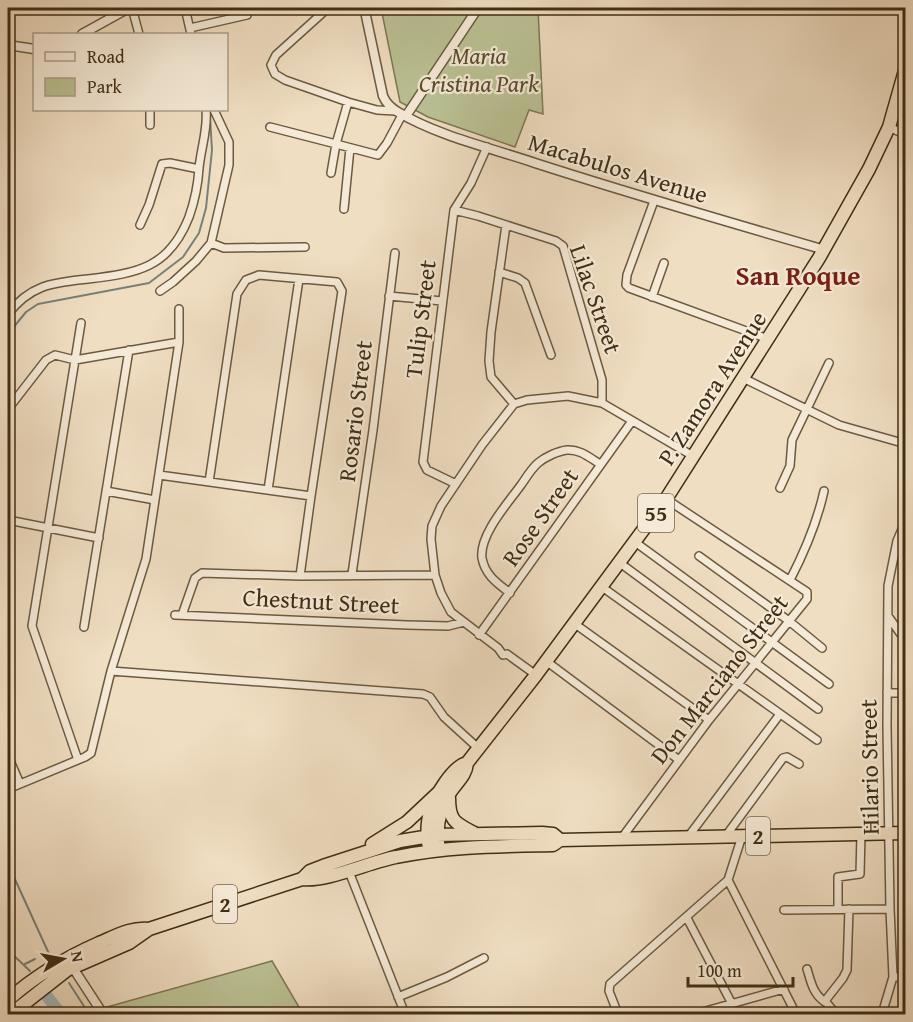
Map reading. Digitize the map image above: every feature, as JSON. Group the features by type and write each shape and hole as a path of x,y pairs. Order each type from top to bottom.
{"highway":[{"name":"P. Zamora Avenue","path":"434,850 431,810 445,793 460,765 467,763 536,675 666,499 825,250 889,127 905,68"},
{"path":"355,854 407,822 445,793 450,817 456,824 475,834"},
{"name":"2","path":"8,1000 40,974 75,954 130,930 149,929 302,879 315,881 382,860 434,850 553,845 560,840 906,833"},
{"name":"2","path":"302,879 310,871 355,854 400,841 432,835 553,834 560,840"},
{"name":"2","path":"10,1014 73,968 129,944 149,929"}],"street":[{"path":"84,33 131,8 139,33"},
{"path":"185,8 190,32 247,15"},
{"path":"328,8 276,55 271,65 275,74 348,102 401,114"},
{"path":"366,8 383,96 385,102 401,114"},
{"path":"270,127 378,155 387,143 401,114 478,8"},
{"path":"8,45 33,49"},
{"path":"331,173 336,144 348,102"},
{"path":"150,111 150,125"},
{"path":"8,314 33,291 53,282 128,273 163,258 178,241 186,225 198,187 206,111"},
{"path":"160,291 196,261 211,243 229,165 229,142 214,111"},
{"name":"Macabulos Avenue","path":"401,114 432,128 487,147 654,201 825,250"},
{"path":"889,127 906,135"},
{"name":"Tulip Street","path":"456,484 427,470 423,462 454,210 471,183 487,147"},
{"path":"344,209 350,148"},
{"path":"140,225 162,164 170,163 199,169"},
{"path":"654,201 627,275 628,288 768,339"},
{"name":"Lilac Street","path":"454,210 556,241 563,246 602,380 602,403"},
{"path":"506,225 489,361 491,377 514,404"},
{"path":"211,243 224,248 305,247"},
{"name":"Rosario Street","path":"352,574 395,253"},
{"path":"652,297 664,263"},
{"path":"499,272 518,278 525,283 551,356"},
{"path":"209,482 237,294 246,280 253,276 337,282 342,291 300,576 435,575"},
{"path":"268,490 298,279"},
{"path":"389,296 442,301"},
{"path":"8,789 89,755 93,749 111,670 146,559 179,342 179,309"},
{"path":"78,760 32,626 81,323"},
{"path":"8,409 46,360 55,355 75,360 179,342"},
{"path":"84,627 129,350"},
{"path":"780,488 790,466 792,440 829,363"},
{"path":"743,378 839,425 906,444"},
{"path":"536,675 507,654 506,650 498,648 479,635 452,612 441,593 435,575 432,561 432,526 441,506 482,446 514,404 527,400 568,396 602,403 693,456"},
{"name":"Rose Street","path":"479,635 632,420"},
{"path":"8,442 8,455"},
{"path":"510,593 494,582 482,558 483,546 492,525 537,464 548,457 565,450 579,451 600,464"},
{"path":"159,475 311,496"},
{"path":"106,491 155,500"},
{"path":"790,580 817,521 824,491"},
{"name":"Don Marciano Street","path":"621,839 709,720 807,599 807,592 666,499"},
{"path":"8,520 99,538"},
{"name":"Hilario Street","path":"882,1014 893,977 887,693 888,586 897,541 906,520"},
{"path":"635,542 829,684"},
{"path":"699,556 789,621 822,648"},
{"path":"620,563 818,709"},
{"name":"Chestnut Street","path":"300,576 198,574 178,615 407,625 448,626 464,622"},
{"path":"602,587 817,740"},
{"path":"887,615 900,633 906,636"},
{"path":"574,624 709,720"},
{"path":"546,661 679,760"},
{"path":"111,670 304,683 423,694 429,697 444,717 478,748"},
{"path":"887,693 906,693"},
{"path":"688,837 780,714"},
{"path":"8,756 20,784"},
{"path":"725,837 783,758 787,757 799,764"},
{"path":"838,909 838,877 860,874 861,834"},
{"path":"618,1014 609,991 610,984 728,880 742,836"},
{"path":"348,869 405,1014"},
{"path":"728,880 796,1014"},
{"path":"825,1002 847,970 849,909"},
{"path":"784,910 890,909"},
{"path":"687,918 732,1004"},
{"path":"398,997 447,977 484,958"},
{"path":"73,968 103,1014"},
{"path":"807,969 817,995 836,1014"},
{"path":"893,977 906,977"},
{"path":"695,1014 784,989"}],"green space":[{"name":"Maria Cristina Park","path":"381,8 538,8 543,114 529,110 515,147 428,117 400,102"},
{"path":"272,961 303,1014 111,1014 107,1007"}],"waterway":[{"path":"8,334 26,312 38,304 149,283 183,257 199,233 206,208 212,150 210,117"},
{"path":"8,864 50,956"},
{"path":"8,950 30,971"},
{"path":"25,964 35,959"},
{"path":"69,983 89,1014"},
{"path":"46,995 61,1014"}],"district":[{"name":"San Roque","path":"798,275"}]}
